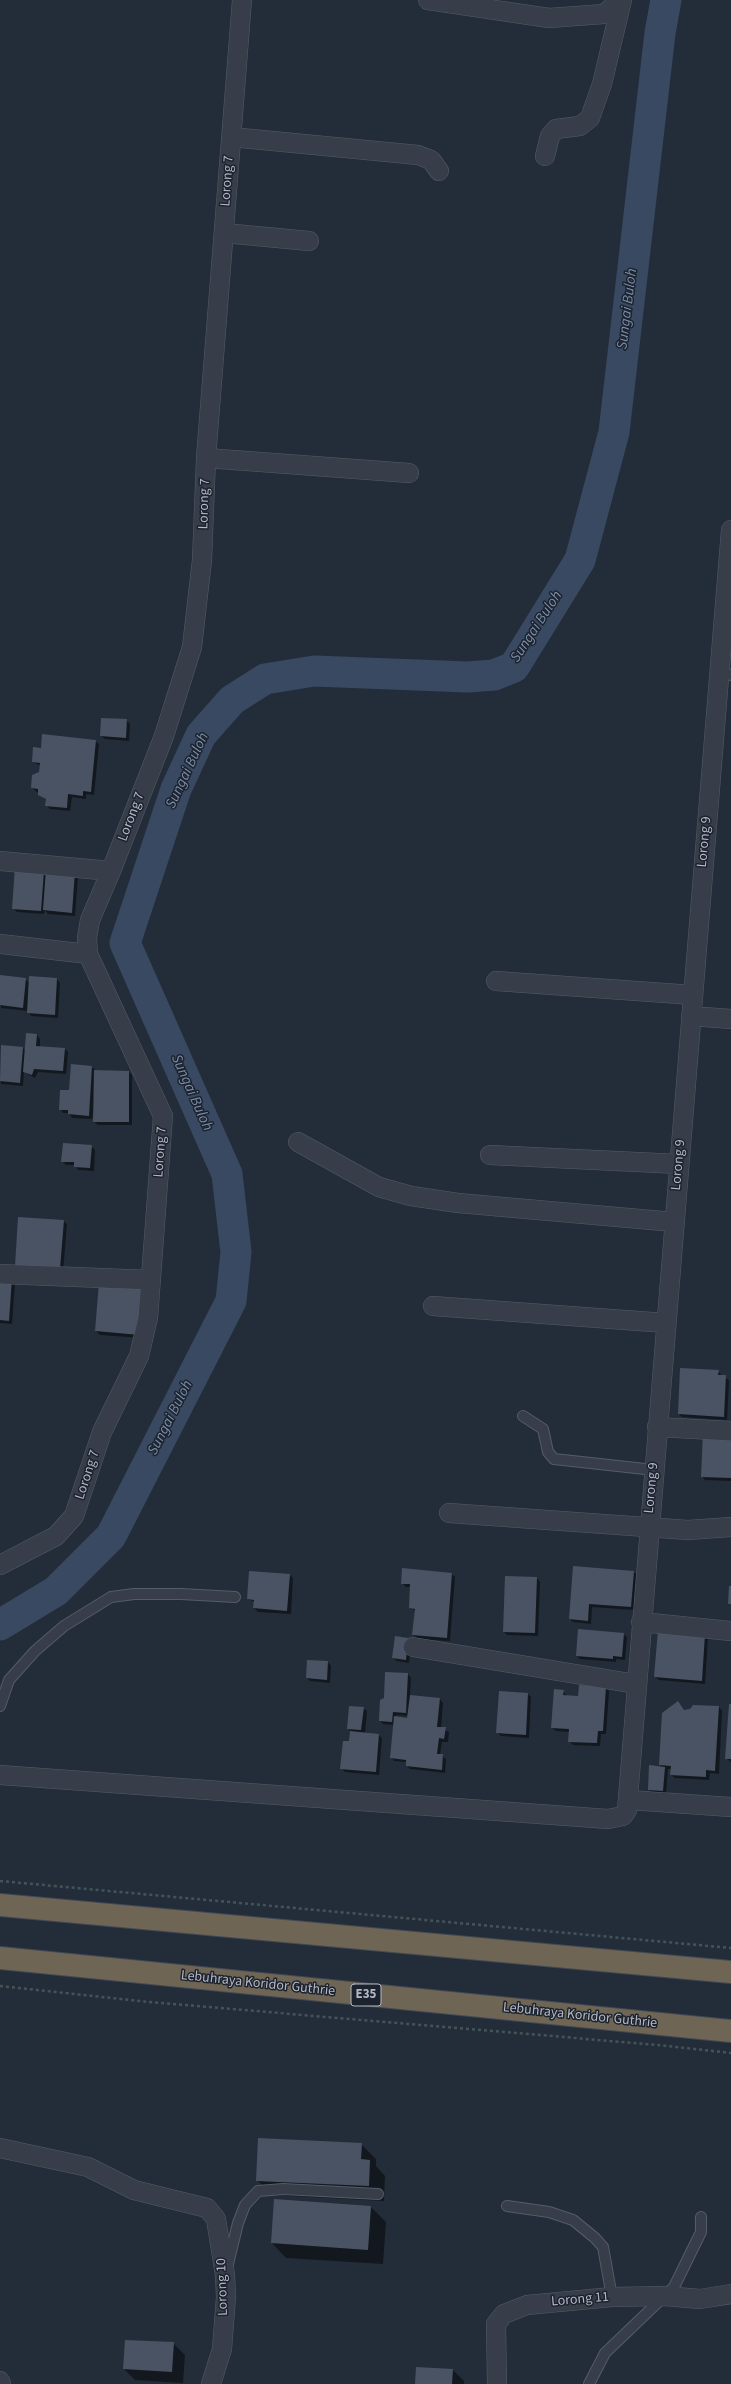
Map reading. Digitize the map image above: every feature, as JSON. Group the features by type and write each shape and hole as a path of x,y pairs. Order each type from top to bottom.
{"highway":[{"path":"3,1905 731,1972"},
{"name":"Lebuhraya Koridor Guthrie","path":"1,1958 731,2031"}],"street":[{"name":"Lorong 7","path":"0,1565 56,1536 74,1516 102,1432 139,1356 148,1318 163,1116 88,954 87,938 90,920 111,871 164,736 192,648 202,560 206,458 242,0"},
{"path":"428,0 549,18 604,14 622,0"},
{"path":"545,156 550,136 556,129 580,126 590,118 602,84 622,0"},
{"path":"231,137 418,156 431,160 439,171"},
{"path":"224,233 309,241"},
{"path":"206,458 409,473"},
{"name":"Lorong 9","path":"629,1800 636,1684 691,1016 725,674 731,530"},
{"path":"0,861 111,871"},
{"path":"0,944 88,954"},
{"path":"496,981 693,994"},
{"path":"691,1016 731,1019"},
{"path":"298,1142 379,1187 411,1196 458,1203 674,1222"},
{"path":"490,1155 679,1164"},
{"path":"0,1274 151,1280"},
{"path":"433,1306 666,1323"},
{"path":"657,1427 731,1431"},
{"path":"449,1512 688,1530 731,1527"},
{"path":"641,1622 731,1631"},
{"path":"413,1647 636,1684"},
{"path":"0,1775 608,1819 622,1816 627,1810 629,1800 731,1807"},
{"name":"Lorong 10","path":"0,2148 88,2167 134,2190 192,2203 207,2208 216,2219 225,2275 226,2297 222,2349 211,2384"},
{"name":"Lorong 11","path":"497,2384 496,2324 504,2314 527,2305 612,2297 664,2296 700,2299 731,2294"}],"lane":[{"path":"523,1416 544,1429 548,1452 554,1459 654,1470"},
{"path":"0,1706 9,1680 34,1652 64,1626 111,1597 134,1594 180,1594 235,1597"},
{"path":"225,2275 238,2223 245,2205 258,2191 283,2189 378,2194"},
{"path":"506,2206 549,2212 573,2220 595,2238 603,2247 612,2297"},
{"path":"589,2384 605,2353 674,2286 701,2232 701,2216"}],"path":[{"path":"0,1881 731,1948"},
{"path":"0,1986 149,2002 650,2044 731,2053"}],"building":[{"path":"101,718 127,719 126,738 100,736"},
{"path":"42,734 96,740 91,792 83,791 83,796 68,794 67,808 45,806 46,799 38,795 38,789 31,788 32,775 39,772 40,763 32,762 33,747 41,748"},
{"path":"15,867 44,870 41,911 12,909"},
{"path":"46,869 75,871 72,913 43,910"},
{"path":"0,975 26,978 23,1008 0,1005"},
{"path":"29,976 57,978 55,1015 27,1013"},
{"path":"26,1033 37,1034 36,1046 65,1048 63,1071 34,1069 32,1075 23,1072"},
{"path":"1,1045 23,1047 20,1083 0,1081"},
{"path":"71,1064 92,1066 89,1116 68,1114 68,1110 59,1110 60,1090 69,1090"},
{"path":"94,1070 129,1071 129,1122 93,1122"},
{"path":"63,1143 92,1145 90,1168 74,1167 74,1162 61,1162"},
{"path":"18,1217 64,1220 60,1269 15,1266"},
{"path":"0,1278 12,1278 9,1321 0,1320"},
{"path":"99,1283 143,1286 140,1335 95,1331"},
{"path":"680,1368 719,1370 718,1375 726,1375 724,1417 678,1414"},
{"path":"703,1432 731,1434 731,1478 701,1477"},
{"path":"573,1566 634,1571 631,1607 589,1604 588,1621 569,1619"},
{"path":"402,1568 452,1573 447,1638 412,1635 415,1609 409,1608 410,1584 401,1584"},
{"path":"249,1571 290,1574 287,1611 253,1608 254,1600 247,1599"},
{"path":"505,1576 537,1577 535,1633 503,1632"},
{"path":"729,1586 731,1586 731,1604 728,1604"},
{"path":"578,1629 624,1633 622,1657 613,1656 613,1659 576,1656"},
{"path":"658,1630 705,1634 702,1681 654,1677"},
{"path":"395,1636 408,1638 406,1660 392,1658"},
{"path":"307,1660 328,1661 327,1680 306,1678"},
{"path":"385,1672 408,1673 406,1713 393,1712 392,1722 379,1721 380,1700 384,1698"},
{"path":"579,1685 606,1687 603,1731 598,1731 597,1743 568,1742 569,1729 551,1728 554,1689 564,1690 563,1695 578,1696"},
{"path":"499,1691 528,1693 526,1735 496,1733"},
{"path":"410,1695 440,1698 437,1727 446,1727 444,1739 439,1738 437,1754 443,1754 442,1770 406,1766 406,1760 390,1758 394,1716 407,1718"},
{"path":"678,1701 684,1710 690,1709 693,1705 719,1706 715,1771 706,1770 706,1777 670,1775 671,1766 659,1765 662,1713"},
{"path":"729,1704 731,1704 731,1759 725,1759"},
{"path":"349,1706 364,1707 361,1730 347,1729"},
{"path":"350,1731 379,1734 376,1772 340,1769 343,1741 349,1741"},
{"path":"649,1765 665,1767 663,1791 648,1790"},
{"path":"258,2138 362,2143 361,2159 370,2160 369,2186 256,2181"},
{"path":"274,2199 371,2206 368,2250 271,2243"},
{"path":"125,2340 174,2342 172,2372 123,2369"},
{"path":"416,2367 453,2369 452,2384 415,2384"}],"waterway":[{"name":"Sungai Buloh","path":"0,1625 56,1591 111,1536 231,1301 236,1252 227,1174 125,943 176,789 201,735 232,700 265,679 314,671 468,677 494,675 514,667 580,560 614,432 660,33 666,0"}]}
